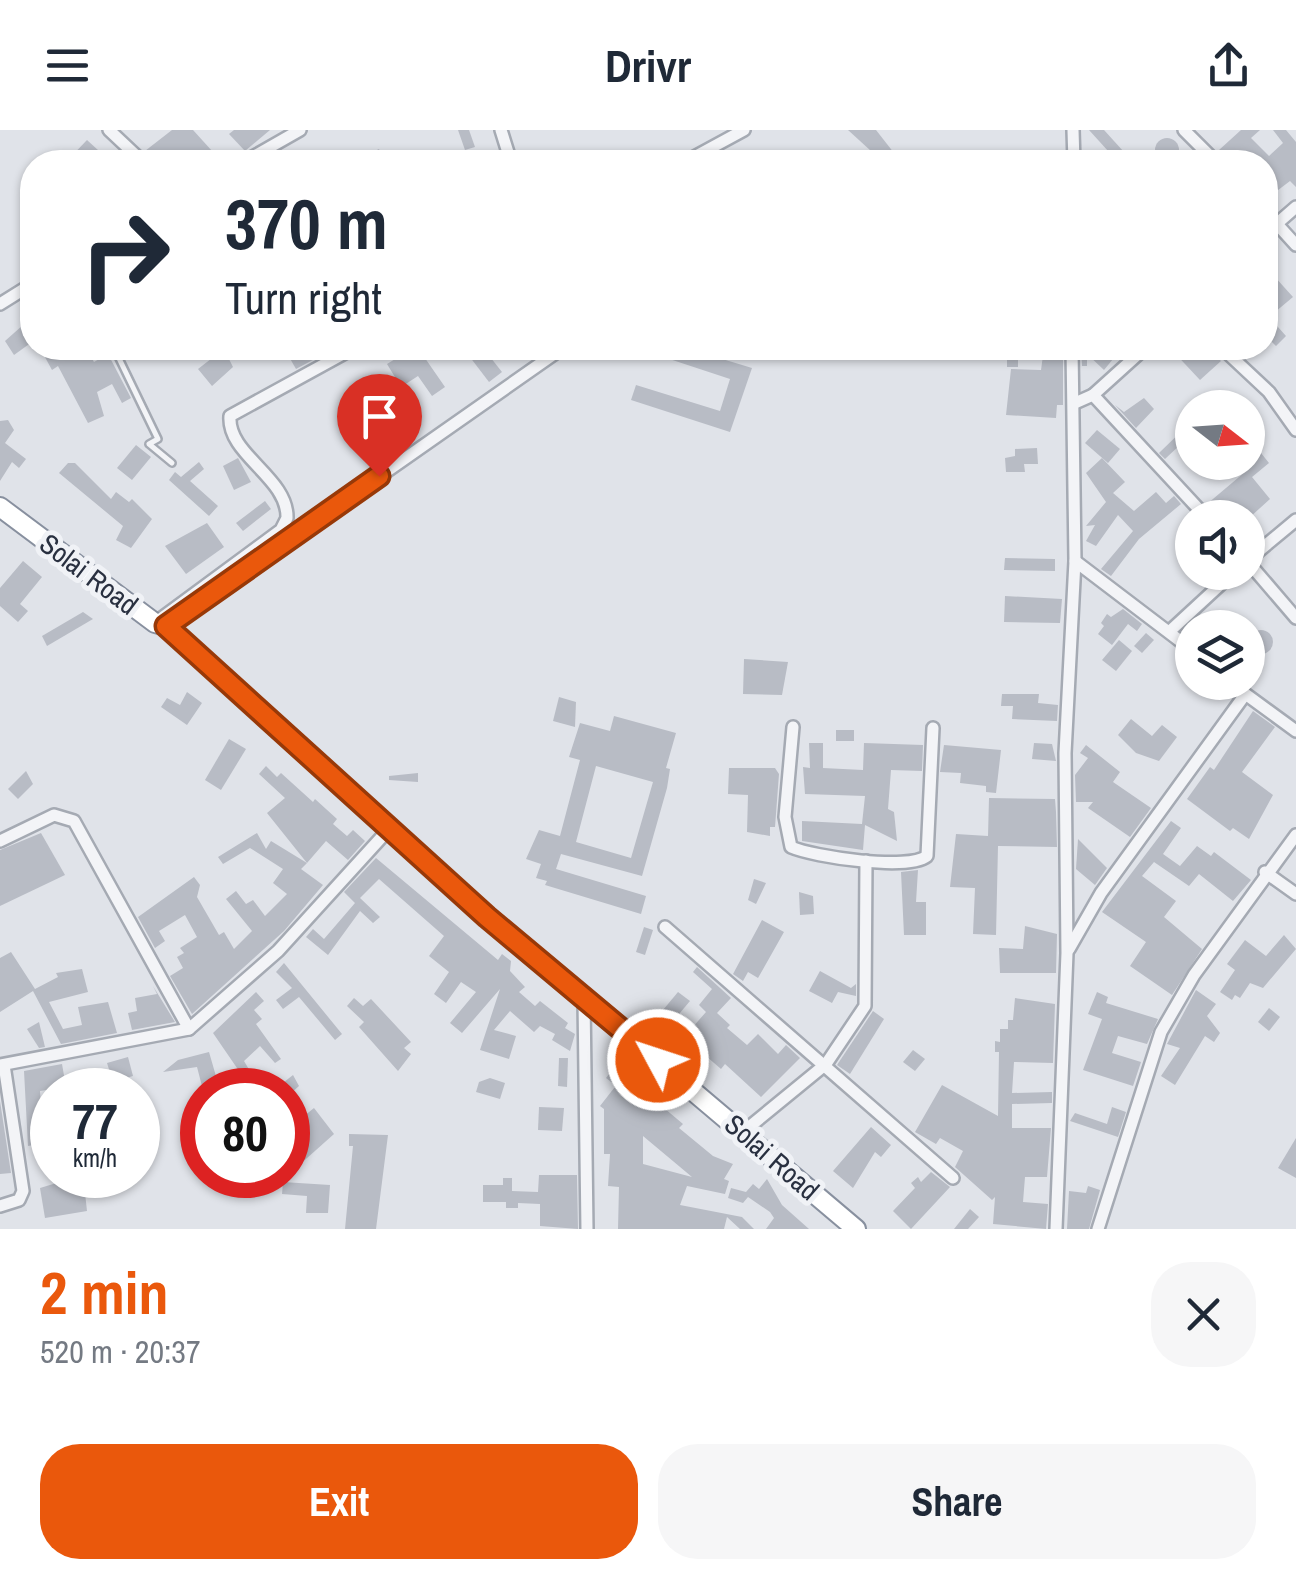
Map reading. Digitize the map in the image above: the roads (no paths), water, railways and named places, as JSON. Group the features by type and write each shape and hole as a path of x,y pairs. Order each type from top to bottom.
{"highway":[{"name":"Solai Road","path":"2,511 160,625 584,999 856,1229"}],"street":[{"path":"109,130 130,150"},
{"path":"275,150 300,130"},
{"path":"707,150 744,130"},
{"path":"1184,130 1204,150"},
{"path":"1278,225 1296,246"},
{"path":"160,625 280,530 287,518 283,495 232,430 230,416 332,360"},
{"path":"160,625 545,360"},
{"path":"1056,1229 1067,952 1065,753 1075,562 1073,360"},
{"path":"1075,403 1093,395 1132,360"},
{"path":"1235,360 1269,392 1296,430"},
{"path":"1093,395 1190,500"},
{"path":"1265,546 1296,520"},
{"path":"1075,562 1175,635"},
{"path":"1265,581 1296,618"},
{"path":"1170,631 1214,590"},
{"path":"1067,952 1101,893 1241,700"},
{"path":"1250,700 1296,731"},
{"path":"793,727 785,817 791,847 866,861 915,862 927,856 932,728"},
{"path":"0,842 54,815 74,821 189,1030"},
{"path":"0,1206 19,1200 23,1191 2,1065 189,1030 278,951 389,829"},
{"path":"1098,1229 1160,1032 1265,872 1296,835"},
{"path":"744,1132 826,1064 865,1006 866,861"},
{"path":"1265,872 1296,894"},
{"path":"665,927 953,1178"},
{"path":"584,999 587,1229"}],"lane":[{"path":"120,360 158,439 148,444 172,463"}]}
